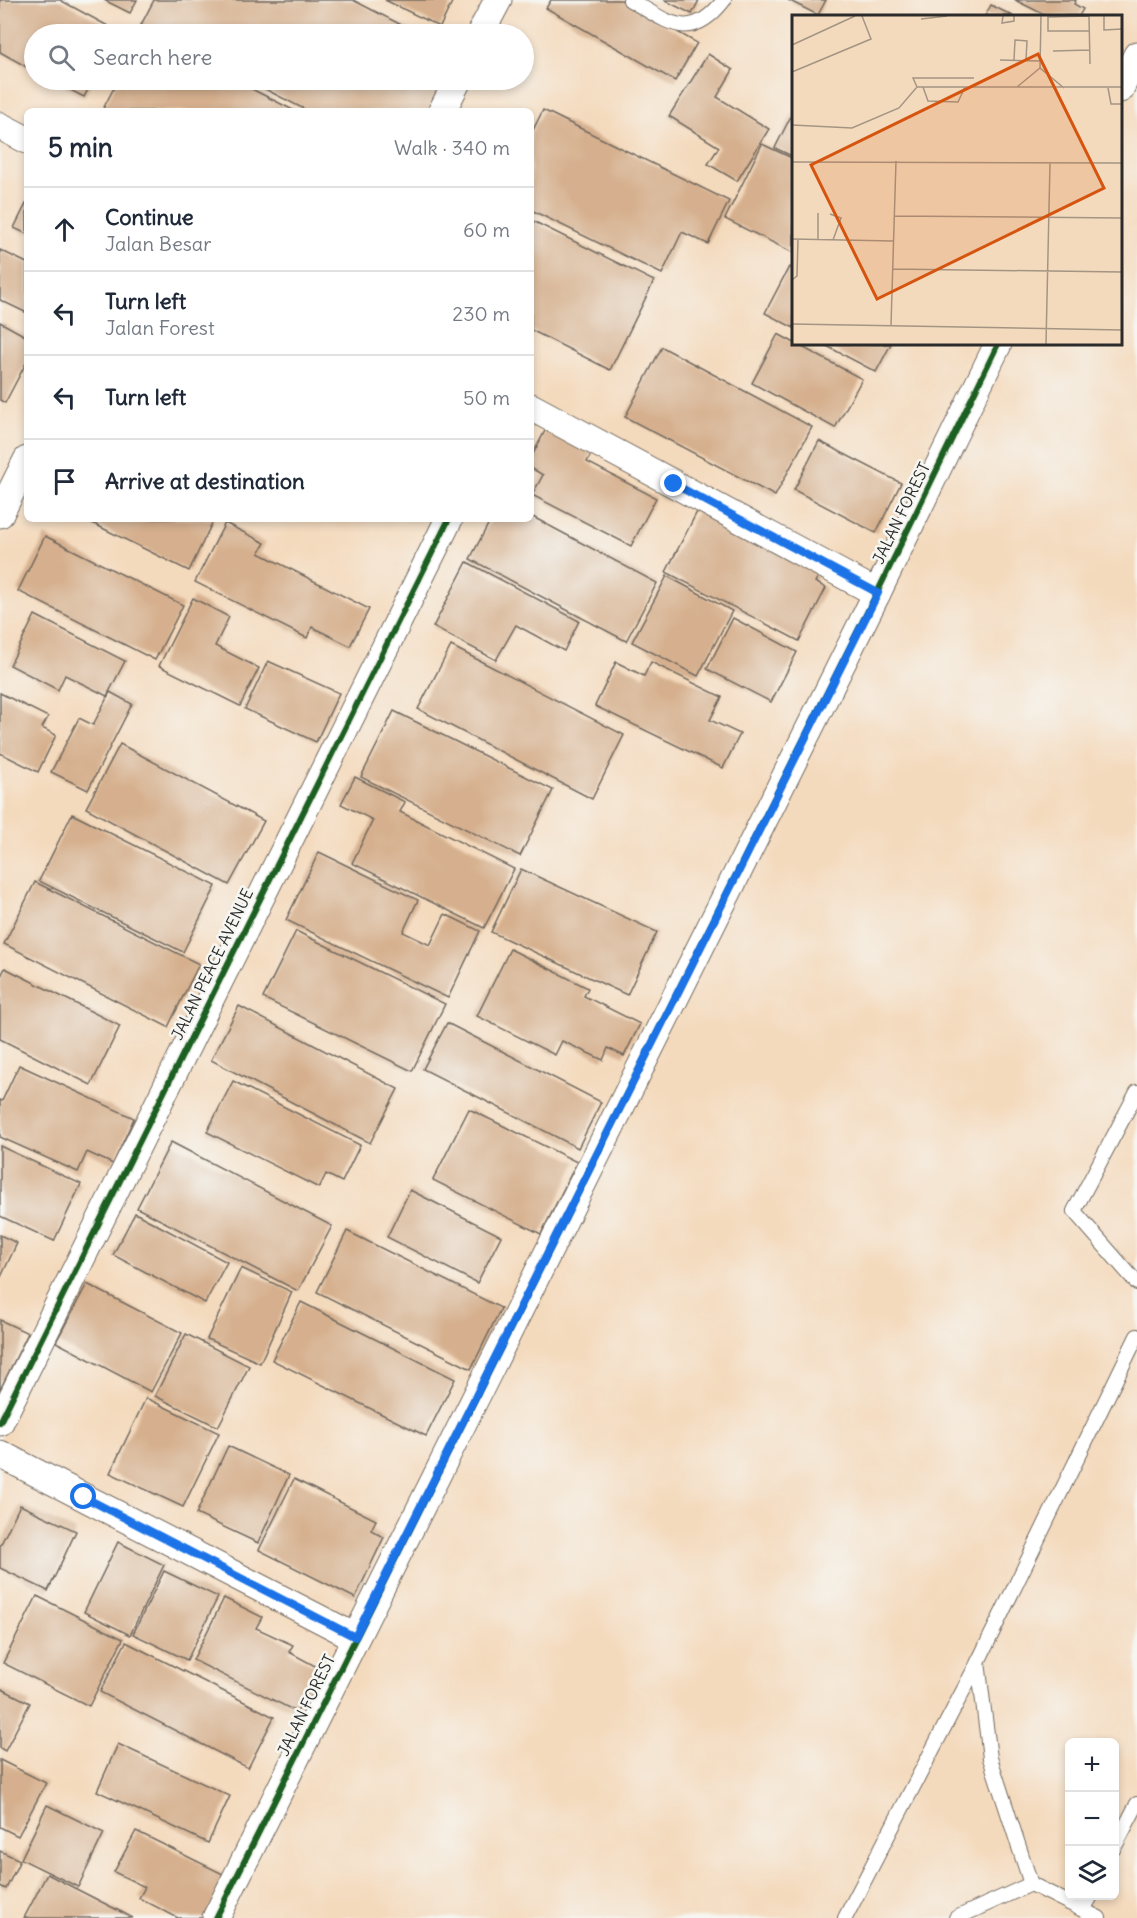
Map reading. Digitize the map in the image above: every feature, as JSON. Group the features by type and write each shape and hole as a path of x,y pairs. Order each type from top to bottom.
{"street":[{"path":"485,24 498,0"},
{"path":"1122,85 1137,55"},
{"path":"444,108 453,90"},
{"path":"0,126 24,138"},
{"name":"JALAN FOREST","path":"216,1918 878,593 998,345"},
{"path":"534,409 878,593"},
{"path":"0,514 24,466"},
{"name":"JALAN PEACE AVENUE","path":"0,1422 448,522"},
{"path":"0,1454 355,1637"}],"lane":[{"path":"630,0 673,23 686,25 698,25 712,14 723,0"},
{"path":"1137,1092 1074,1210 1137,1283"},
{"path":"845,1918 978,1662 1137,1336"},
{"path":"978,1662 990,1758 1031,1884 1099,1918"},
{"path":"1115,1846 1135,1811"},
{"path":"956,1918 1031,1884"},
{"path":"1083,1910 1088,1900"}],"building":[{"path":"0,0 60,0 104,24 24,24 24,65 0,52"},
{"path":"104,0 137,0 130,13"},
{"path":"154,0 353,0 400,24 142,24"},
{"path":"385,0 453,0 441,24 434,24"},
{"path":"551,0 621,0 697,43 675,81 546,8"},
{"path":"664,0 699,0 692,14"},
{"path":"788,0 826,0 818,15"},
{"path":"1015,0 1076,0 1074,4 1083,9 1080,15 1045,15"},
{"path":"991,5 1011,15 986,15"},
{"path":"708,54 733,70 717,97 769,129 737,181 708,164 719,147 669,116"},
{"path":"70,90 88,90 84,97"},
{"path":"113,90 254,90 289,108 104,108"},
{"path":"267,90 440,90 431,108 302,108"},
{"path":"543,110 729,201 708,244 682,232 662,274 534,211 534,128"},
{"path":"792,114 792,156 775,148"},
{"path":"762,144 792,158 792,252 725,219"},
{"path":"24,208 24,233 14,228"},
{"path":"534,221 654,281 610,370 534,332"},
{"path":"0,250 24,262 24,312 0,300"},
{"path":"789,267 792,268 792,327 765,313"},
{"path":"0,322 24,335 24,367 5,403 0,400"},
{"path":"778,334 792,342 792,345 799,345 862,379 835,428 752,383"},
{"path":"825,345 890,345 876,372"},
{"path":"662,347 812,427 775,496 625,417"},
{"path":"549,423 595,447 587,462 656,498 631,546 534,496 534,491 543,475 534,470 534,452"},
{"path":"819,441 901,483 876,533 794,490"},
{"path":"699,508 821,572 815,582 826,588 799,641 666,572"},
{"path":"534,518 657,583 626,641 470,559 489,522 534,522"},
{"path":"90,522 213,522 189,571"},
{"path":"225,523 265,543 259,553 369,609 350,646 312,627 307,638 195,582"},
{"path":"45,536 183,605 155,660 18,591"},
{"path":"467,562 579,621 564,651 516,625 496,660 433,627"},
{"path":"667,576 732,611 698,676 632,642"},
{"path":"193,598 229,617 215,646 259,668 240,706 159,666"},
{"path":"35,615 125,661 107,696 65,675 58,690 10,665"},
{"path":"733,618 797,652 771,702 707,669"},
{"path":"451,646 624,735 592,799 418,709"},
{"path":"268,661 339,693 316,742 245,709"},
{"path":"616,662 644,676 651,662 722,697 710,720 740,734 723,768 595,706"},
{"path":"110,692 132,704 88,790 51,772 79,718 93,725"},
{"path":"0,693 48,717 42,728 56,735 38,772 0,753"},
{"path":"394,711 553,790 520,856 361,777"},
{"path":"120,744 264,821 229,885 86,808"},
{"path":"355,777 405,802 400,812 514,869 484,928 352,863 373,820 341,804"},
{"path":"72,814 216,886 183,952 39,881"},
{"path":"319,852 418,900 403,932 430,945 445,914 480,931 448,998 286,920"},
{"path":"521,869 657,932 627,995 491,932"},
{"path":"35,882 199,964 168,1027 4,944"},
{"path":"296,931 445,1004 412,1071 263,998"},
{"path":"510,949 588,988 584,996 640,1024 624,1056 608,1048 603,1060 562,1041 555,1055 477,1016"},
{"path":"5,968 120,1026 91,1085 0,1039 0,978"},
{"path":"239,1006 398,1089 370,1143 211,1060"},
{"path":"447,1023 601,1102 578,1148 423,1069"},
{"path":"19,1065 134,1118 113,1164 87,1152 78,1172 0,1137 0,1100 2,1101"},
{"path":"233,1081 360,1145 342,1182 326,1174 319,1188 207,1132"},
{"path":"469,1109 577,1162 541,1234 433,1180"},
{"path":"171,1142 332,1226 298,1291 137,1208"},
{"path":"0,1146 81,1184 54,1241 0,1216"},
{"path":"410,1190 501,1236 477,1283 387,1237"},
{"path":"135,1213 227,1262 205,1303 113,1255"},
{"path":"347,1231 501,1308 471,1369 317,1292"},
{"path":"0,1235 17,1243 0,1279"},
{"path":"241,1268 292,1292 260,1363 207,1339"},
{"path":"87,1284 182,1333 151,1392 56,1342"},
{"path":"301,1302 455,1379 426,1436 272,1360"},
{"path":"0,1320 28,1333 0,1390"},
{"path":"186,1334 249,1366 218,1427 155,1396"},
{"path":"146,1398 219,1433 183,1507 110,1473"},
{"path":"228,1446 289,1475 258,1543 196,1514"},
{"path":"294,1479 376,1520 371,1530 384,1537 355,1598 259,1550"},
{"path":"20,1505 76,1531 48,1591 0,1568 0,1546"},
{"path":"118,1542 164,1565 130,1635 84,1612"},
{"path":"164,1571 218,1597 187,1660 133,1634"},
{"path":"37,1596 123,1639 89,1706 3,1663"},
{"path":"224,1598 262,1617 256,1628 293,1645 289,1652 319,1668 297,1712 193,1660"},
{"path":"126,1642 274,1717 248,1768 100,1692"},
{"path":"0,1688 30,1703 5,1751 0,1748"},
{"path":"118,1744 230,1796 208,1843 97,1791"},
{"path":"0,1760 46,1783 18,1836 0,1827"},
{"path":"47,1805 104,1833 78,1887 21,1859"},
{"path":"136,1831 227,1876 206,1918 178,1918 139,1898 145,1887 114,1872"},
{"path":"0,1851 20,1860 6,1889 0,1886"},
{"path":"47,1874 133,1918 24,1918"}],"cycle path":[{"path":"216,1918 877,593 998,345"},
{"path":"0,1422 448,522"}],"route":[{"path":"84,1497 355,1637 878,593 674,484"}]}
